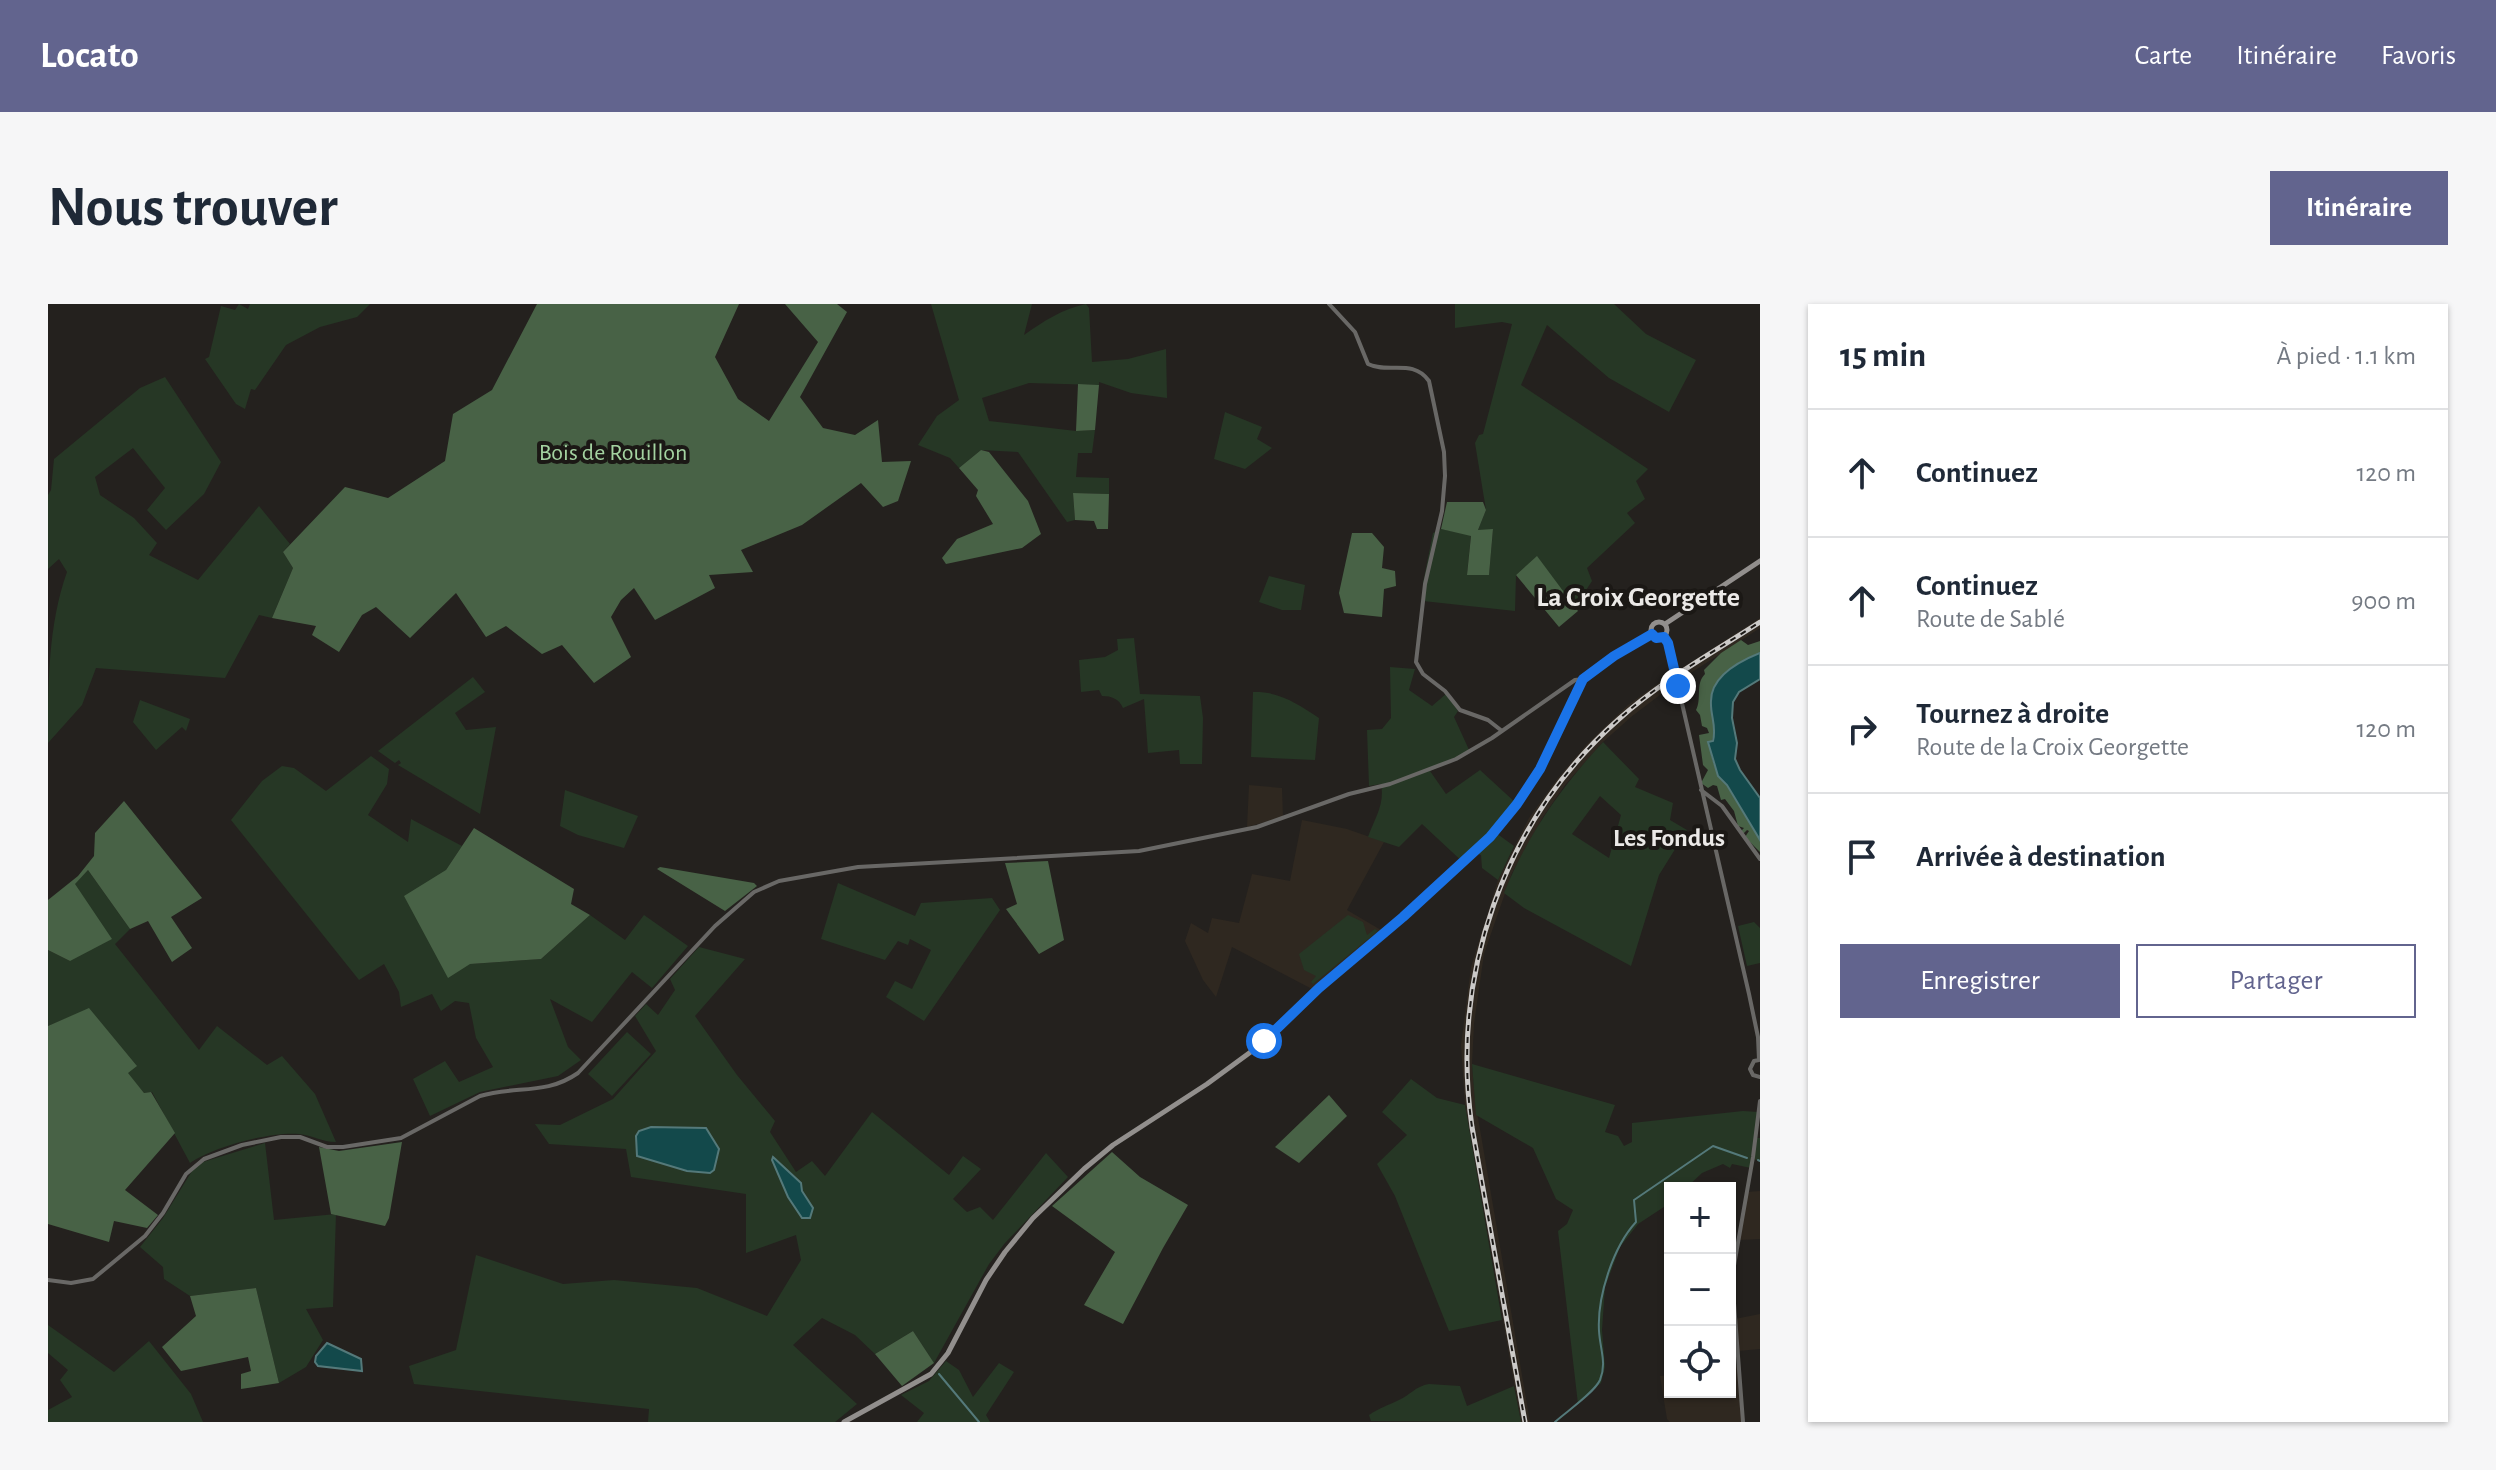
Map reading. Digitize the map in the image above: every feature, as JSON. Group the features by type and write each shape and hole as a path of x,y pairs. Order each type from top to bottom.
{"main road":[{"path":"1665,624 1668,631 1664,637 1656,638 1652,634 1655,622 1665,624 1760,561"},
{"path":"844,1422 931,1374 948,1353 986,1280 1005,1252 1033,1218 1084,1169 1113,1145 1241,1059 1274,1032 1310,995 1450,876 1499,827 1545,760 1583,679 1652,634"}],"street":[{"path":"1329,304 1355,332 1368,364 1376,368 1409,367 1424,374 1429,381 1444,452 1445,476 1442,511 1425,584 1416,662 1423,674 1445,691 1460,710 1488,720 1502,731"},
{"path":"1664,637 1668,643 1749,994 1760,1060 1754,1061 1750,1069 1753,1075 1760,1077 1760,1083"},
{"path":"48,1280 71,1283 93,1279 145,1236 186,1174 204,1159 242,1145 281,1137 300,1137 327,1147 401,1138 480,1096 494,1092 540,1090 566,1081 578,1073 715,926 766,886 819,872 849,868 1139,851 1232,833 1278,821 1332,799 1429,770 1470,752 1575,680 1583,679"},
{"path":"1701,790 1722,806 1760,859"},
{"path":"1743,1422 1732,1277 1760,1101"}],"shaded area":[{"path":"1760,618 1760,628 1680,680 1677,671"},
{"path":"1670,675 1673,685 1603,742 1565,785 1543,817 1512,873 1484,954 1472,1064 1475,1100 1530,1422 1521,1422 1465,1105 1461,1045 1471,967 1498,880 1529,818 1587,744 1628,705"},
{"path":"1249,785 1282,788 1283,817 1247,827"},
{"path":"1302,820 1347,829 1384,842 1347,910 1381,930 1312,989 1232,947 1216,997 1203,980 1185,941 1191,923 1208,933 1212,918 1239,923 1252,874 1290,881"},
{"path":"1760,1191 1760,1239 1739,1240 1747,1192"},
{"path":"1760,1314 1760,1349 1738,1351 1736,1319"},
{"path":"1736,1365 1740,1365 1743,1422 1670,1422 1667,1419 1660,1376 1664,1376 1664,1398 1736,1398"}],"green space":[{"path":"239,304 248,309 250,304 370,304 357,317 320,327 286,345 255,390 251,389 245,409 236,404 205,359 209,357 221,306 235,310"},
{"name":"Bois de Rouillon","path":"537,304 739,304 715,357 738,399 769,421 818,342 785,304 837,304 847,312 800,397 823,428 855,435 878,420 882,462 911,461 898,501 883,507 861,483 802,525 741,550 753,572 709,575 715,588 655,620 634,588 621,600 611,617 631,657 594,683 562,645 542,654 506,626 486,637 456,593 410,638 376,607 362,615 339,652 312,635 316,626 272,618 293,568 283,552 345,487 388,498 445,461 453,414 492,390"},
{"path":"931,304 1032,304 1024,335 1061,312 1086,304 1089,308 1092,362 1128,359 1166,349 1167,398 1131,393 1099,382 1099,385 1029,383 982,398 989,421 1076,431 1095,430 1092,453 1078,453 1076,477 1109,478 1109,494 1073,493 1075,520 1067,522 1018,452 981,450 959,468 950,458 918,445 937,416 959,400"},
{"path":"1455,304 1614,304 1646,334 1696,360 1669,412 1609,378 1547,325 1521,385 1648,469 1636,481 1645,499 1627,513 1635,523 1587,568 1592,581 1575,607 1537,557 1516,575 1515,611 1423,601 1423,583 1433,533 1441,529 1471,535 1467,574 1489,574 1493,530 1478,530 1486,510 1475,443 1483,434 1512,324 1502,322 1455,328"},
{"path":"165,377 221,462 204,494 166,530 147,510 165,488 133,448 95,477 100,495 134,518 157,543 149,555 198,580 259,506 290,544 283,552 293,568 272,618 259,615 225,678 96,668 82,705 48,743 53,634 67,572 59,559 48,569 48,495 54,459 140,388"},
{"path":"1078,384 1099,385 1095,430 1076,431"},
{"path":"1225,412 1262,427 1257,439 1272,448 1245,469 1214,459"},
{"path":"981,450 989,452 1028,501 1041,534 1022,548 946,564 942,558 957,539 993,524 976,496 978,490 959,468"},
{"path":"1073,493 1109,494 1108,529 1097,529 1094,521 1075,520"},
{"path":"1447,502 1483,502 1486,510 1478,530 1493,529 1489,575 1467,575 1471,536 1441,529"},
{"path":"1352,533 1372,533 1384,547 1382,568 1395,571 1396,586 1384,589 1382,617 1344,613 1339,593"},
{"path":"1537,556 1578,611 1559,627 1516,575"},
{"path":"1269,576 1305,585 1301,610 1282,610 1259,602"},
{"path":"1134,638 1140,694 1200,696 1202,764 1180,764 1179,750 1148,753 1144,699 1123,708 1115,699 1102,696 1099,690 1081,692 1079,660 1105,657 1118,650 1117,639"},
{"path":"1741,640 1748,645 1760,641 1760,653 1736,665 1716,684 1711,701 1713,736 1709,741 1717,770 1760,840 1760,852 1745,837 1749,831 1743,834 1741,831 1744,828 1738,826 1734,811 1725,799 1721,800 1717,786 1708,788 1701,783 1708,770 1703,765 1699,735 1709,733 1702,726 1696,710 1700,682 1704,670 1721,653"},
{"path":"1390,667 1415,669 1409,690 1432,706 1446,694 1458,711 1454,717 1470,752 1430,771 1446,794 1480,770 1517,804 1496,833 1514,846 1498,880 1482,868 1481,855 1478,854 1466,865 1422,824 1399,847 1368,837 1379,811 1382,791 1381,784 1369,786 1367,730 1382,729 1391,718"},
{"path":"473,677 485,692 455,713 466,730 496,727 480,814 398,765 401,763 399,760 395,763 378,751"},
{"path":"1253,692 1280,696 1319,718 1315,760 1251,757"},
{"path":"140,700 190,719 186,731 182,727 156,750 133,722"},
{"path":"1603,742 1639,779 1635,787 1673,803 1670,820 1687,830 1659,875 1631,966 1524,908 1504,893 1534,832","holes":["1600,796 1621,815 1609,858 1572,834"]},
{"path":"371,756 389,769 387,784 368,815 408,842 411,819 462,846 446,870 470,964 541,959 590,915 625,940 644,915 688,946 652,988 632,972 592,1022 550,999 568,1047 581,1060 558,1076 480,1092 430,1116 413,1079 445,1061 459,1082 493,1067 476,1038 469,1003 455,1001 441,1011 432,994 401,1007 399,992 384,964 359,980 231,820 262,781 282,766 294,768 326,791"},
{"path":"565,790 638,816 624,848 578,835 560,826"},
{"path":"124,801 202,898 171,917 192,948 172,962 148,921 130,929 88,870 75,884 112,939 70,961 48,950 48,900 78,876 94,856 95,833"},
{"path":"474,828 574,889 571,904 590,915 541,959 470,964 448,978 404,896 446,870"},
{"path":"1048,861 1064,940 1039,954 1006,909 1017,904 1005,863"},
{"path":"660,867 757,886 725,911 657,869"},
{"path":"88,870 130,929 115,944 199,1050 217,1026 267,1065 282,1056 315,1094 336,1142 299,1134 274,1135 227,1146 190,1163 152,1092 144,1093 127,1073 136,1065 89,1009 48,1026 48,950 70,961 74,884"},
{"path":"838,883 915,916 921,903 992,898 1000,910 924,1021 886,997 895,981 912,989 931,950 910,939 908,945 898,941 885,960 821,939"},
{"path":"1348,915 1363,922 1367,935 1375,929 1378,931 1313,984 1311,982 1316,976 1304,970 1299,954"},
{"path":"1754,922 1760,928 1760,963 1747,966 1738,926"},
{"path":"699,947 745,959 695,1016 775,1121 770,1132 796,1172 812,1161 825,1176 872,1112 949,1175 963,1156 981,1169 953,1199 967,1212 980,1207 993,1220 1046,1153 1068,1177 989,1264 934,1363 913,1331 875,1354 855,1335 822,1318 793,1345 857,1404 835,1422 648,1422 649,1409 414,1384 409,1366 456,1350 476,1255 563,1284 614,1280 697,1288 767,1316 801,1260 796,1235 746,1253 746,1194 631,1177 626,1149 549,1144 535,1124 560,1125 613,1099 656,1051 635,1016 646,1004 658,1015 675,990 670,979"},
{"path":"89,1008 137,1066 128,1073 144,1093 151,1092 175,1133 125,1190 158,1215 147,1228 114,1221 109,1242 48,1224 48,1026"},
{"path":"627,1032 651,1054 612,1096 588,1074"},
{"path":"1472,1064 1615,1105 1605,1132 1618,1136 1624,1146 1632,1142 1632,1123 1759,1112 1757,1138 1760,1138 1760,1161 1753,1159 1751,1168 1732,1164 1730,1168 1723,1164 1702,1173 1692,1182 1664,1182 1664,1207 1638,1224 1620,1247 1605,1287 1602,1330 1605,1367 1601,1383 1578,1404 1558,1231 1567,1224 1573,1210 1556,1199 1533,1148 1476,1115"},
{"path":"1411,1079 1437,1098 1465,1105 1502,1320 1449,1331 1395,1196 1377,1164 1407,1135 1382,1112"},
{"path":"1329,1095 1347,1116 1299,1163 1275,1147"},
{"path":"402,1142 385,1226 331,1214 319,1147 339,1151"},
{"path":"265,1143 274,1220 336,1214 333,1307 306,1309 323,1340 306,1367 279,1383 256,1288 190,1296 164,1279 163,1267 140,1247 163,1218 192,1171 203,1162"},
{"path":"1112,1152 1140,1177 1188,1205 1123,1324 1084,1305 1115,1252 1052,1206"},
{"path":"256,1288 279,1383 241,1389 241,1374 251,1371 248,1357 181,1371 162,1347 196,1316 190,1296"},
{"path":"48,1325 114,1372 149,1341 191,1394 203,1422 48,1422 48,1410 72,1397 60,1380 68,1370 48,1353"},
{"path":"913,1331 934,1363 902,1386 875,1354"},
{"path":"946,1361 959,1370 973,1397 999,1363 1014,1372 986,1415 990,1422 917,1422 924,1413 901,1395 929,1381"},
{"path":"1429,1384 1460,1386 1467,1406 1514,1386 1521,1422 1371,1421 1369,1415"}],"water":[{"path":"1760,653 1760,679 1739,692 1733,702 1732,718 1737,743 1735,759 1760,798 1760,840 1727,785 1718,776 1708,742 1713,741 1714,736 1711,701 1716,684 1736,665"},
{"path":"651,1127 706,1128 719,1149 714,1170 710,1173 687,1171 637,1156 636,1136 639,1131"},
{"path":"773,1157 801,1183 802,1191 813,1208 810,1218 802,1218 788,1197"},
{"path":"327,1343 361,1359 362,1371 318,1366 316,1356"}],"waterway":[{"path":"1555,1422 1600,1380 1603,1362 1599,1331 1601,1303 1608,1273 1620,1245 1636,1222 1634,1200 1713,1146 1747,1158"},
{"path":"939,1374 979,1422"}],"railway":[{"path":"1525,1422 1472,1127 1467,1070 1469,1014 1478,958 1494,905 1516,853 1544,805 1578,760 1619,719 1652,692 1760,622"}],"district":[{"name":"La Croix Georgette","path":"1638,596"},
{"name":"Les Fondus","path":"1669,837"}],"route":[{"path":"1264,1041 1319,988 1450,876 1499,827 1545,760 1587,674 1652,634 1656,638 1664,637 1668,643 1678,686"}]}
